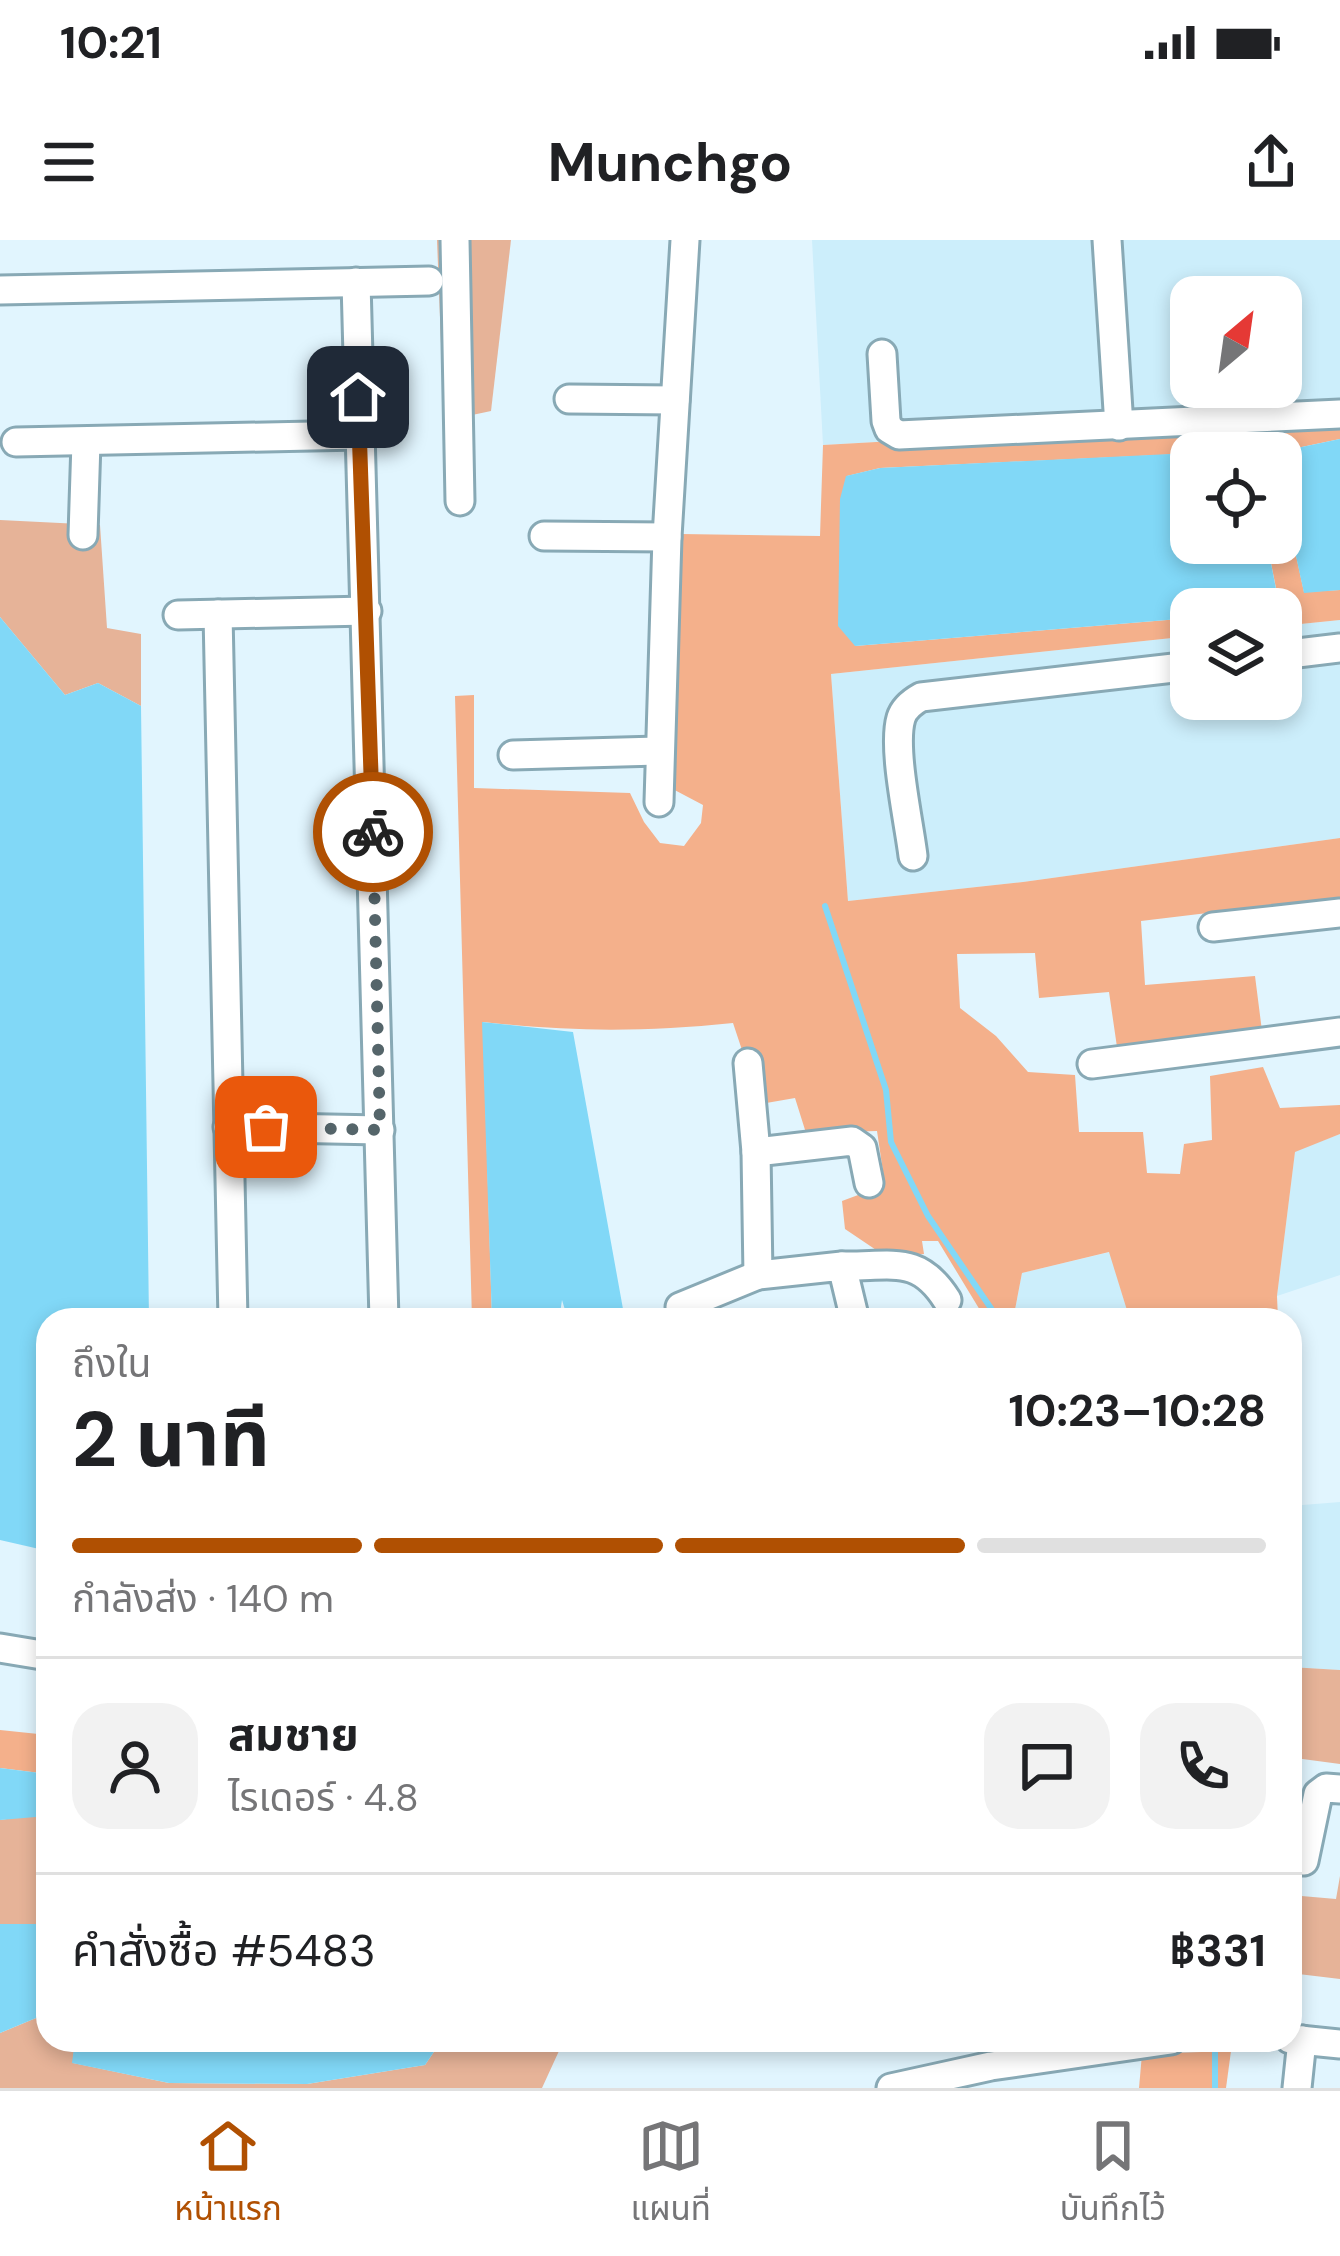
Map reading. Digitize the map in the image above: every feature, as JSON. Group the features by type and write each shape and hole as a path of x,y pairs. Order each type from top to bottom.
{"street":[{"path":"455,240 460,500"},
{"path":"659,802 667,537 685,240"},
{"path":"1107,240 1119,426"},
{"path":"0,290 429,281"},
{"path":"356,282 384,1308"},
{"path":"882,354 886,421 899,435 1340,414"},
{"path":"569,399 675,400"},
{"path":"16,442 359,435"},
{"path":"83,535 86,442"},
{"path":"544,536 667,537"},
{"path":"178,615 367,611"},
{"path":"218,614 232,1308"},
{"path":"1302,653 1340,648"},
{"path":"913,856 899,740 901,716 908,704 920,697 1170,667"},
{"path":"513,755 658,751"},
{"path":"1213,927 1340,913"},
{"path":"1092,1064 1340,1032"},
{"path":"748,1063 756,1151 758,1275"},
{"path":"228,1126 380,1130"},
{"path":"756,1151 852,1141 862,1148 869,1183"},
{"path":"842,1266 852,1308"},
{"path":"680,1307 758,1275 842,1266 916,1268 932,1277 947,1300"},
{"path":"0,1648 36,1654"},
{"path":"1304,1861 1318,1794 1340,1789"},
{"path":"1302,2040 1340,2044"},
{"path":"1296,2052 1297,2088"},
{"path":"891,2088 989,2053"}],"shaded area":[{"path":"437,240 511,240 491,411 444,421"},
{"path":"812,240 1340,240 1340,416 823,445"},
{"path":"1340,416 1340,439 1302,447 1302,432 1170,432 1170,455 880,468 847,476 855,646 1170,620 1170,638 831,674 848,901 1340,838 1340,897 1141,921 1145,985 1255,976 1262,1031 1117,1047 1109,992 1039,998 1035,953 957,954 960,1008 996,1036 1028,1072 1075,1075 1079,1132 1143,1132 1147,1173 1180,1174 1184,1144 1212,1140 1210,1076 1263,1067 1280,1108 1340,1105 1340,1134 1295,1152 1278,1308 1126,1308 1109,1252 1022,1273 1015,1308 979,1308 938,1241 922,1241 924,1254 888,1258 845,1229 842,1201 885,1185 877,1131 806,1133 795,1098 760,1104 733,1023 608,1030 483,1022 492,1308 472,1308 455,696 474,695 474,788 630,793 660,843 684,846 701,823 703,805 667,786 681,534 820,536 823,445"},
{"path":"0,520 100,525 107,628 141,634 141,706 98,683 65,695 0,617"},
{"path":"1271,564 1298,564 1304,592 1340,590 1340,620 1302,624 1302,588 1276,588"},
{"path":"1340,620 1340,838 848,901 831,674 1170,638 1170,720 1302,720 1302,624"},
{"path":"1340,1134 1340,1275 1277,1296 1295,1151"},
{"path":"1110,1252 1126,1308 1015,1308 1022,1273"},
{"path":"1340,1502 1340,1670 1302,1668 1302,1505"},
{"path":"1302,1668 1340,1670 1340,1764 1302,1759"},
{"path":"0,1730 36,1734 36,1772 0,1768"},
{"path":"36,1815 36,1924 0,1924 0,1820"},
{"path":"1340,1876 1340,1979 1302,1974 1302,1896 1336,1899"},
{"path":"36,2018 36,2052 74,2052 73,2063 169,2083 307,2084 425,2065 434,2052 558,2052 542,2088 0,2088 0,2033"},
{"path":"1231,2052 1226,2088 1139,2088 1142,2054"}],"water":[{"path":"1340,439 1340,590 1304,593 1298,564 1302,564 1302,447"},
{"path":"1170,454 1170,564 1271,564 1276,588 1170,588 1170,620 855,646 838,626 840,499 846,476 880,468"},
{"path":"0,617 65,695 98,683 141,706 149,1308 36,1308 36,1548 0,1540"},
{"path":"482,1022 573,1032 623,1308 564,1308 562,1300 561,1308 492,1308"},
{"path":"0,1768 36,1772 36,1817 0,1820"},
{"path":"0,1924 36,1924 36,2018 0,2033"},
{"path":"73,2052 434,2052 425,2065 307,2084 169,2083 72,2063"}],"waterway":[{"path":"825,906 886,1090 891,1142 928,1216 991,1308"},
{"path":"1215,2052 1215,2088"}],"way so far":[{"path":"266,1127 380,1130 373,832"}],"route":[{"path":"358,397 373,832"}]}
